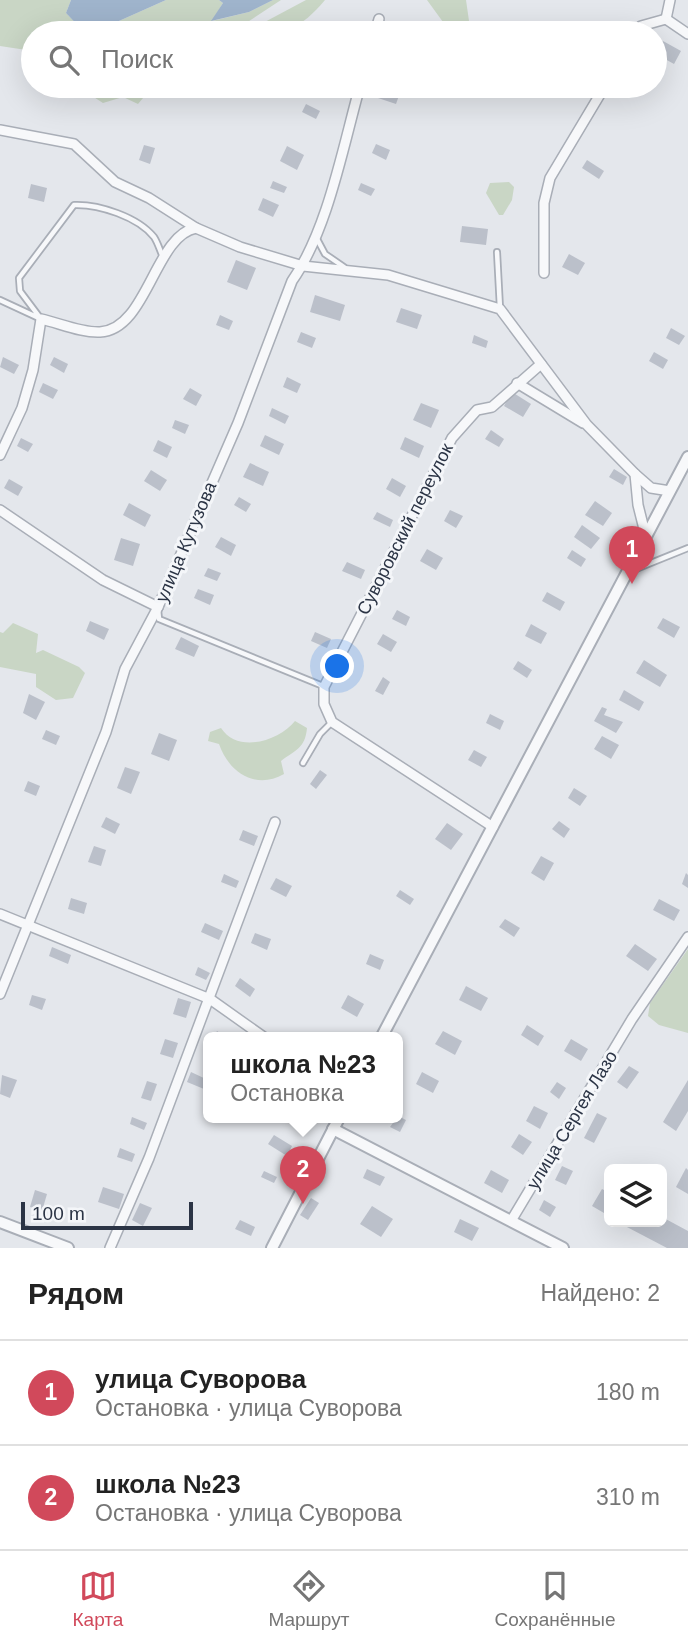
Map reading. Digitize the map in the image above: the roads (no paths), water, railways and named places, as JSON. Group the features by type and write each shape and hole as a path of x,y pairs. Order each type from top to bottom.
{"street":[{"path":"666,2 666,19"},
{"path":"659,21 666,19 688,34"},
{"name":"улица Кутузова","path":"0,994 106,732 125,669 158,607 239,423 292,281 303,266 346,144 357,98"},
{"path":"544,273 544,203 550,178 598,98"},
{"path":"0,130 74,144 114,183 149,198 196,228 240,247 303,266 388,275 500,309 587,425 651,488 670,491"},
{"path":"0,455 22,408 33,370 41,319 98,332 109,330 119,324 136,304 180,235 196,228"},
{"name":"Суворовский переулок","path":"324,687 452,438 477,410 492,407 541,364"},
{"path":"517,383 587,425"},
{"path":"384,1032 688,457"},
{"path":"635,474 638,505 646,537"},
{"path":"0,510 103,580 158,607"},
{"path":"324,687 324,704 332,722 493,827"},
{"path":"110,1248 149,1158 275,822"},
{"path":"0,914 210,999 257,1032"},
{"name":"улица Сергея Лазо","path":"511,1221 632,1019 688,937"},
{"path":"272,1248 336,1124 563,1248"},
{"path":"0,1222 68,1248"}],"lane":[{"path":"41,319 20,291 19,278 75,205 91,204 110,209 153,236 164,259"},
{"path":"315,235 325,254 348,270"},
{"path":"497,251 500,309"},
{"path":"0,300 41,319"},
{"path":"628,572 688,548"},
{"path":"158,607 159,619 324,687"},
{"path":"303,763 320,734 332,722"}],"water":[{"path":"71,0 166,0 119,21 74,21 66,13"},
{"path":"219,0 273,0 249,12 211,21 223,3"}],"place":[{"name":"улица Суворова","path":"632,584"},
{"name":"школа №23","path":"303,1204"}]}
